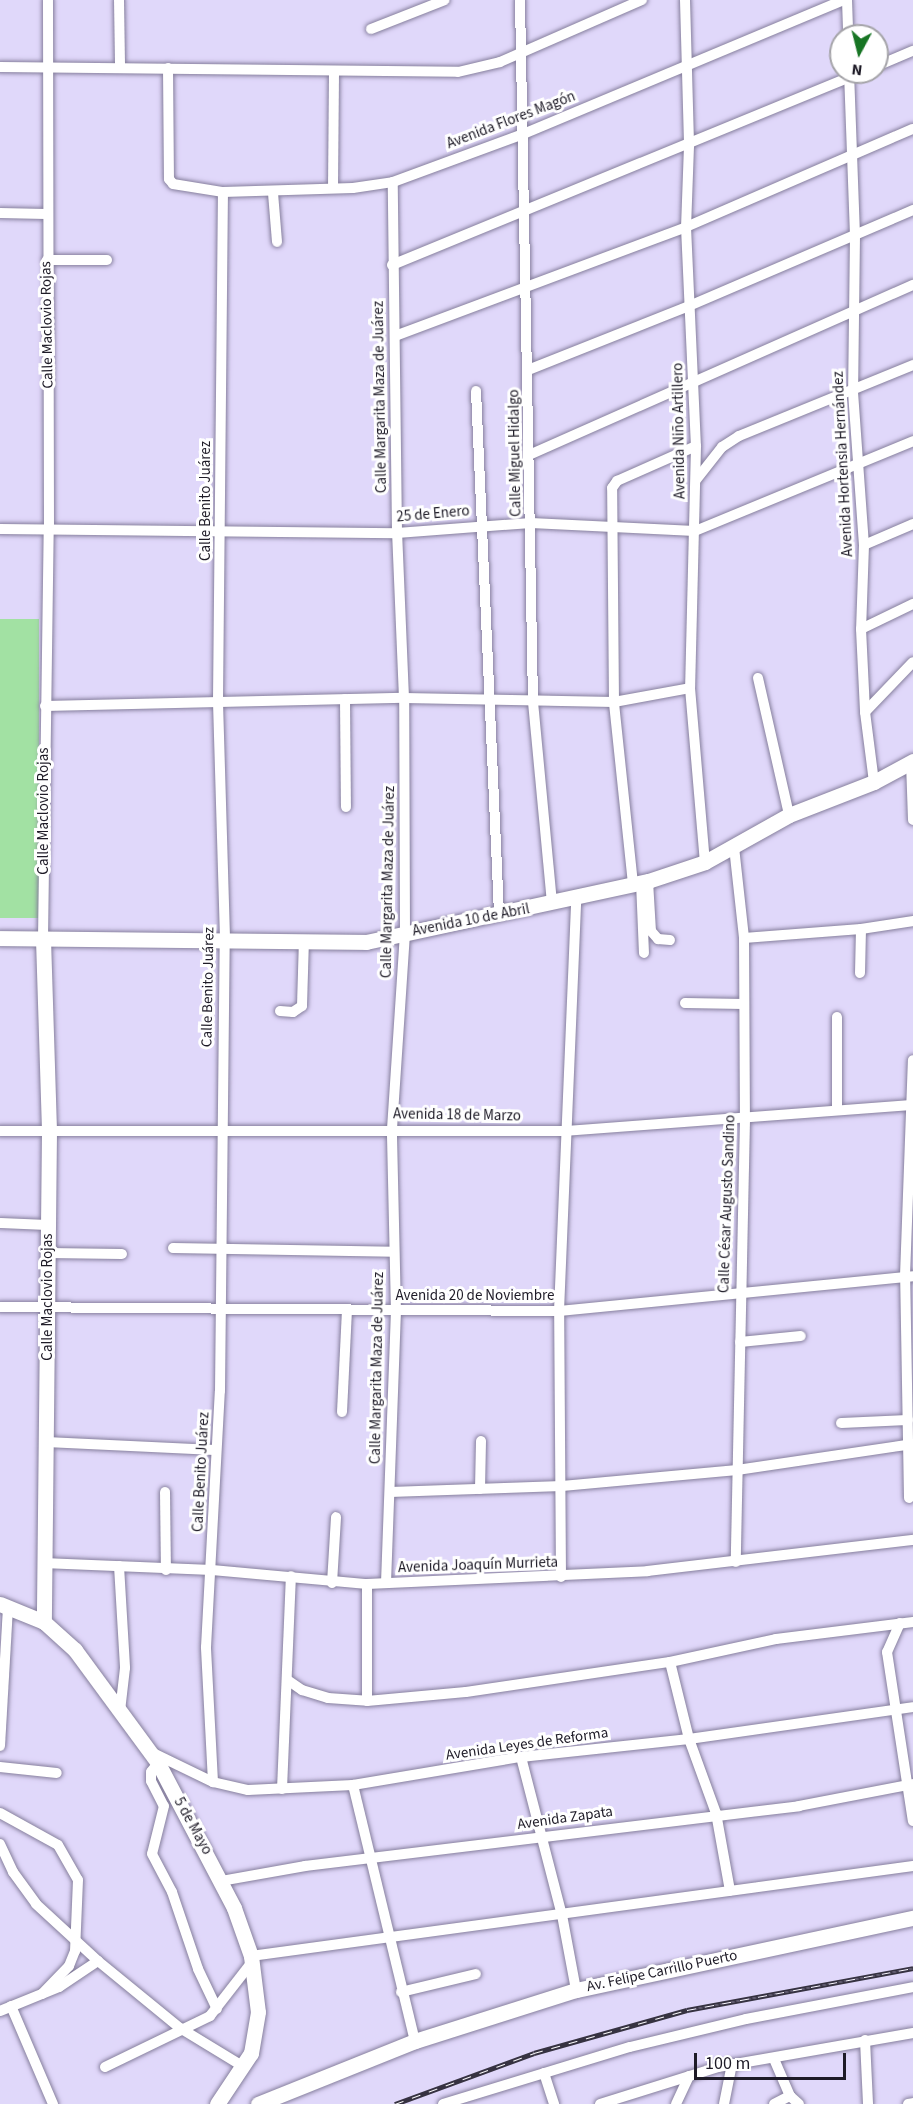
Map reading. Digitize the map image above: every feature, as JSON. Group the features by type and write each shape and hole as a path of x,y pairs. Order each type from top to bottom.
{"street":[{"name":"Calle Maclovio Rojas","path":"44,1622 43,1563 49,1307 49,1131 43,939 49,528 46,214 48,0"},
{"path":"119,0 120,67"},
{"path":"371,29 445,0"},
{"name":"Calle Miguel Hidalgo","path":"520,0 519,54 528,370 533,702 552,904"},
{"path":"0,67 458,72 519,54 642,0"},
{"name":"Avenida Niño Artillero","path":"685,0 685,66 690,146 686,227 695,384 696,446 690,688 705,861"},
{"path":"845,0 847,24"},
{"name":"Avenida Flores Magón","path":"168,68 169,179 173,184 223,192 273,193 393,182 521,135 845,0"},
{"path":"889,61 913,51"},
{"path":"333,188 334,71"},
{"path":"392,265 690,146 830,84"},
{"name":"Avenida Hortensia Hernández","path":"850,84 855,235 853,392 855,465 864,545 861,629 865,712 874,782"},
{"path":"395,336 686,227 913,129"},
{"name":"Calle Margarita Maza de Juárez","path":"386,1583 396,1312 392,1129 405,933 404,698 397,533 392,265 393,182"},
{"name":"Calle Benito Juárez","path":"213,1782 206,1647 220,1391 220,1132 225,939 218,700 223,192"},
{"path":"273,193 277,242"},
{"path":"528,370 689,306 913,210"},
{"path":"0,213 46,214"},
{"path":"47,260 107,260"},
{"path":"529,455 695,384 913,285"},
{"path":"696,480 722,447 739,436 853,392 913,365"},
{"path":"476,392 499,914"},
{"name":"25 de Enero","path":"0,529 221,529 397,533 531,523 695,531 913,441"},
{"path":"670,940 658,939 651,931 641,883 614,702 611,527 614,484 696,446"},
{"path":"864,545 913,524"},
{"path":"861,629 913,604"},
{"path":"865,712 913,662"},
{"path":"758,678 789,815"},
{"path":"45,706 218,700 404,698 488,702 614,702 690,688"},
{"path":"345,699 346,807"},
{"path":"912,761 913,820"},
{"name":"Avenida 10 de Abril","path":"0,938 366,942 576,899 641,883 705,861 789,815 874,782 912,761"},
{"name":"Calle César Augusto Sandino","path":"734,847 744,938 745,1119 736,1562"},
{"path":"641,883 644,953"},
{"path":"561,1577 560,1311 565,1131 576,899"},
{"path":"744,938 861,929 913,921"},
{"path":"860,973 861,929"},
{"path":"280,1011 293,1012 302,1006 304,940"},
{"path":"685,1003 744,1004"},
{"path":"837,1017 837,1109"},
{"path":"909,1498 911,1444 908,1420 909,1276 913,1060"},
{"name":"Avenida 18 de Marzo","path":"0,1131 220,1132 392,1129 565,1131 913,1105"},
{"path":"0,1223 48,1225"},
{"path":"173,1248 394,1252"},
{"path":"48,1253 122,1254"},
{"name":"Avenida 20 de Noviembre","path":"0,1307 219,1306 396,1312 560,1311 909,1276"},
{"path":"342,1412 347,1310"},
{"path":"740,1342 801,1336"},
{"path":"841,1423 908,1420"},
{"path":"480,1489 481,1441"},
{"path":"46,1442 215,1450"},
{"path":"390,1492 562,1486 737,1470 911,1444"},
{"path":"165,1492 166,1570"},
{"path":"332,1583 336,1517"},
{"name":"Avenida Joaquín Murrieta","path":"43,1563 166,1570 212,1570 291,1576 332,1583 367,1584 561,1577 736,1562 913,1540"},
{"path":"119,1566 124,1668 120,1711"},
{"path":"282,1789 289,1681 291,1576"},
{"path":"367,1584 367,1701"},
{"path":"0,1746 4,1612"},
{"name":"5 de Mayo","path":"4,1612 44,1622 75,1650 155,1758 221,1881 252,1959 258,2013 251,2053 244,2067 217,2104"},
{"path":"289,1681 302,1690 328,1698 367,1701 466,1692 670,1662 776,1639 913,1622"},
{"path":"900,1623 887,1652 913,1821"},
{"path":"670,1662 689,1739 716,1813 730,1891"},
{"name":"Avenida Leyes de Reforma","path":"155,1758 213,1782 248,1790 353,1785 521,1757 689,1739 913,1707"},
{"path":"521,1757 562,1915 576,1990"},
{"path":"155,1758 151,1781 164,1806 152,1854 172,1892 198,1970 217,2009"},
{"path":"0,1767 57,1773"},
{"path":"353,1785 368,1858 415,2041"},
{"name":"Avenida Zapata","path":"221,1881 368,1858 716,1813 799,1806 909,1785"},
{"path":"0,1813 42,1833 58,1845 69,1860 78,1880 75,1937 69,1966 42,1994"},
{"path":"0,1844 13,1872 36,1904 75,1937 98,1961 180,2028 244,2067"},
{"path":"105,2067 180,2028 200,2023 217,2009 252,1959 389,1937 913,1866"},
{"name":"Av. Felipe Carrillo Puerto","path":"258,2104 415,2041 576,1990 913,1918"},
{"path":"0,2011 42,1994 98,1961"},
{"path":"402,1992 476,1974"},
{"path":"443,2104 544,2073 746,2019 913,1987"},
{"path":"11,2006 53,2104"},
{"path":"600,2104 732,2064 774,2059 865,2040 913,2033"},
{"path":"865,2040 868,2104"},
{"path":"774,2059 790,2096 799,2104"},
{"path":"728,2102 732,2064"},
{"path":"544,2073 554,2104"},
{"path":"676,2104 689,2076"},
{"path":"774,2104 790,2096"},
{"path":"908,2104 913,2103"}],"green space":[{"path":"0,619 39,619 39,918 0,918"}],"railway":[{"path":"395,2104 534,2053 687,2010 913,1968"}]}
